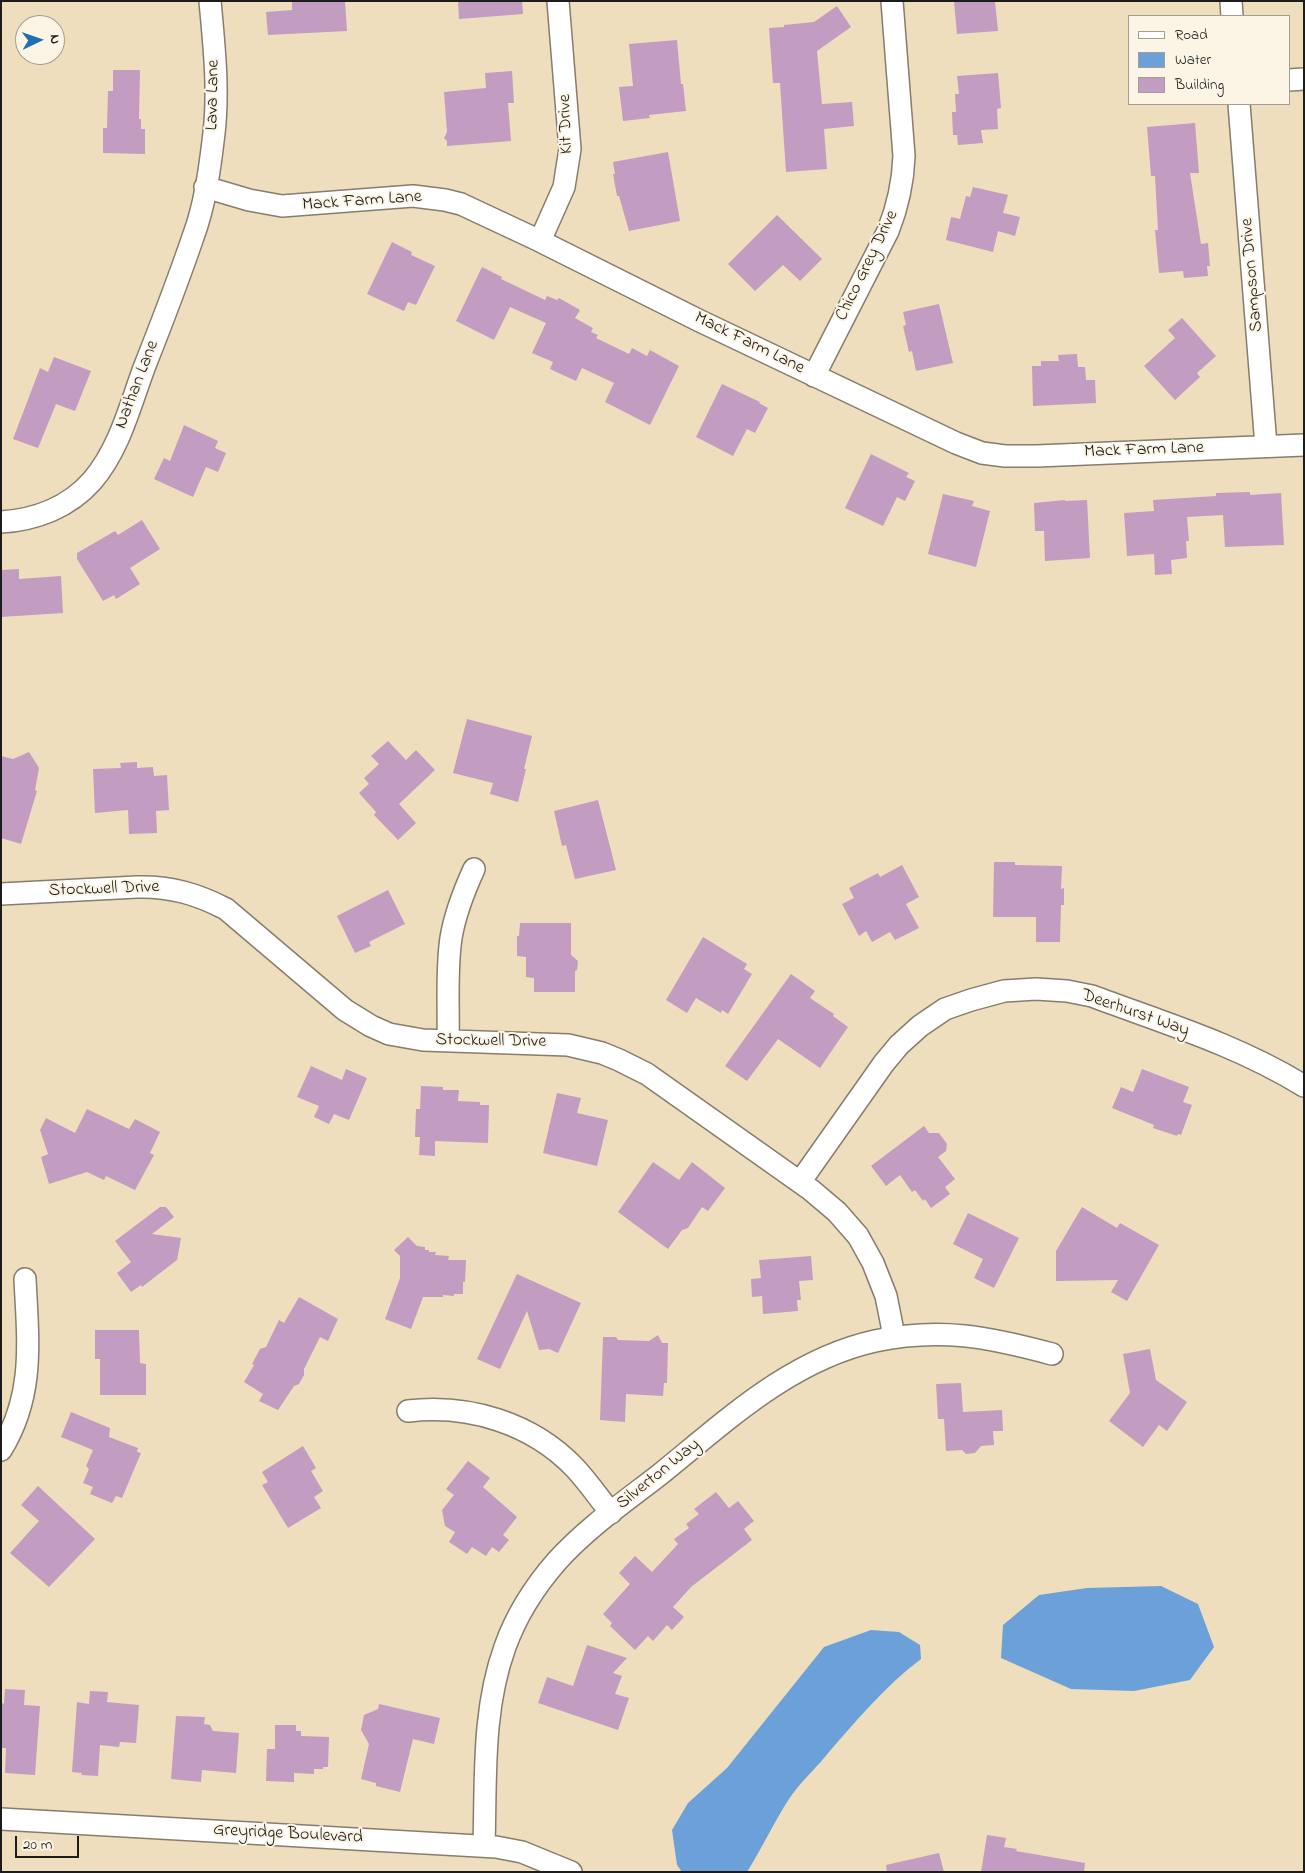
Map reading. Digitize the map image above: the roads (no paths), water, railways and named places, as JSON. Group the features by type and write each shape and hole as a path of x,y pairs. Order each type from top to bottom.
{"street":[{"name":"Lava Lane","path":"205,187 214,131 216,92 216,63 210,1"},
{"name":"Kit Drive","path":"540,241 564,187 570,149 558,1"},
{"name":"Chico Grey Drive","path":"814,376 888,231 900,198 904,156 892,1"},
{"path":"1230,1 1232,15"},
{"path":"1290,80 1304,79"},
{"name":"Sampson Drive","path":"1239,105 1266,446"},
{"name":"Mack Farm Lane","path":"205,187 249,200 282,206 421,196 445,200 475,210 814,376 956,443 982,453 1005,456 1037,456 1304,445"},
{"name":"Nathan Lane","path":"1,522 27,519 44,514 60,506 87,485 102,468 119,436 193,237 205,187"},
{"path":"448,1041 449,955 458,905 474,869"},
{"name":"Stockwell Drive","path":"1,894 152,886 179,890 211,901 226,909 345,1010 371,1026 402,1037 448,1041 568,1045 602,1053 619,1060 647,1074 800,1182 837,1212 858,1236 870,1256 886,1296 892,1326 892,1338"},
{"name":"Deerhurst Way","path":"800,1182 884,1064 920,1026 945,1009 1004,991 1036,989 1067,991 1092,996 1240,1051 1278,1070 1304,1086"},
{"path":"1,1450 12,1430 28,1373 25,1279"},
{"name":"Silverton Way","path":"484,1846 487,1734 493,1686 505,1646 517,1620 556,1562 591,1528 773,1385 793,1373 849,1348 892,1338 924,1334 967,1335 996,1339 1052,1354"},
{"path":"408,1411 422,1409 481,1414 516,1426 546,1444 568,1461 611,1513"},
{"name":"Greyridge Boulevard","path":"1,1819 508,1848 571,1872"}],"water":[{"path":"1161,1586 1198,1604 1214,1647 1190,1680 1134,1691 1071,1689 1001,1658 1003,1625 1039,1595 1087,1588"},
{"path":"871,1630 899,1632 920,1645 921,1659 894,1681 797,1788 747,1872 682,1872 677,1865 672,1830 688,1803 727,1768 824,1647"}]}
